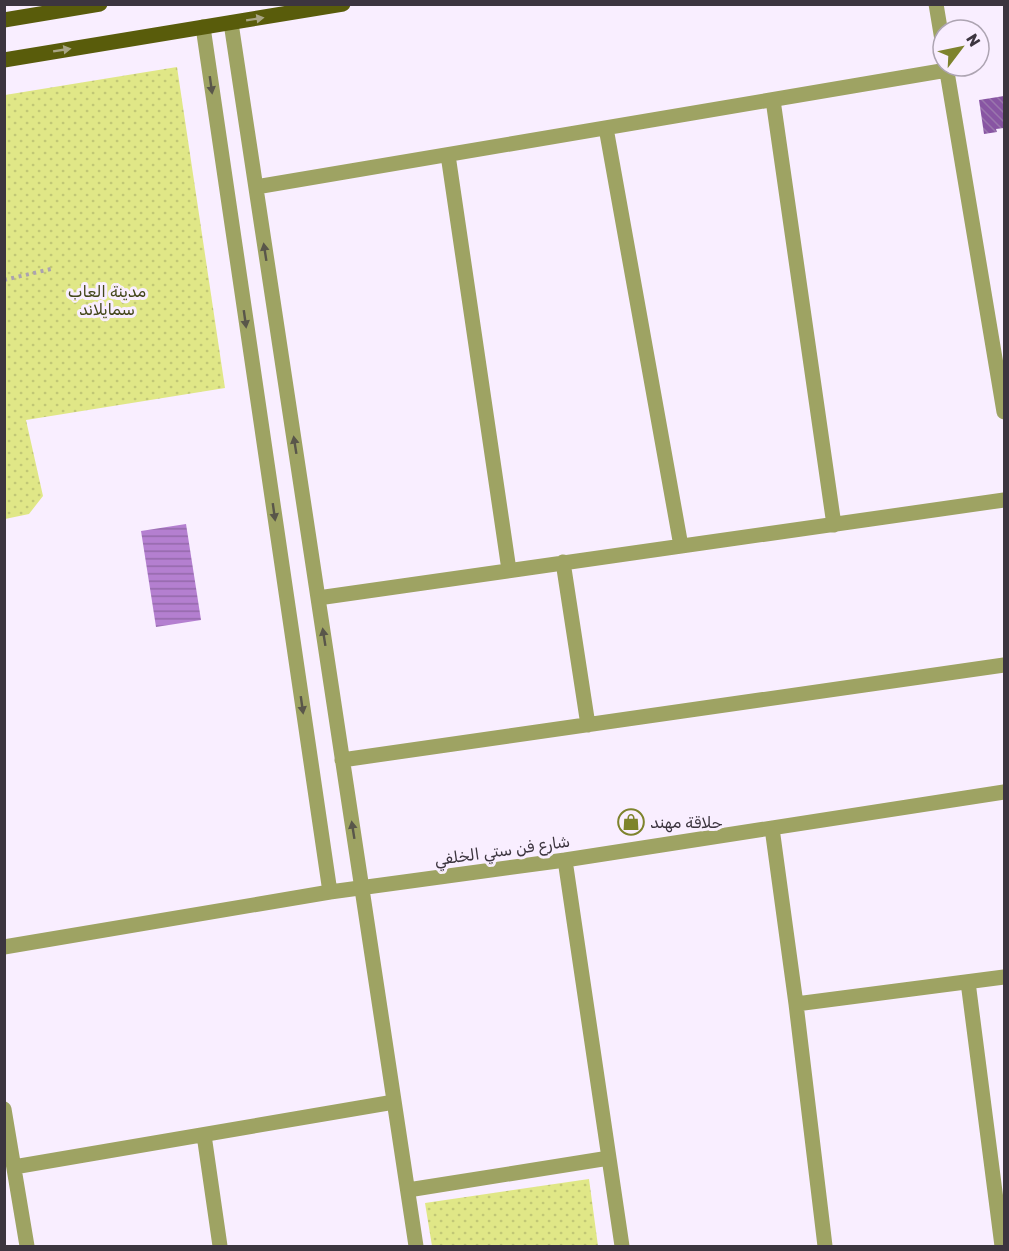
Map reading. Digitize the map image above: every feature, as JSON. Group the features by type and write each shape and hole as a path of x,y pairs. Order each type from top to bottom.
{"main road":[{"path":"4,20 23,11 100,4"},
{"path":"4,60 343,4"}],"street":[{"path":"231,22 416,1246"},
{"path":"202,27 330,892"},
{"path":"256,187 773,100 931,71"},
{"path":"949,78 1005,412"},
{"path":"773,100 834,525"},
{"path":"606,128 681,546"},
{"path":"448,155 508,570"},
{"path":"318,598 1005,500"},
{"path":"563,562 588,725"},
{"path":"342,760 1005,665"},
{"name":"شارع فن ستي الخلفي","path":"4,947 330,892 565,860 1005,792"},
{"path":"772,828 825,1246"},
{"path":"565,860 622,1246"},
{"path":"796,1004 1005,977"},
{"path":"968,982 1002,1246"},
{"path":"14,1167 394,1102"},
{"path":"4,1109 27,1246"},
{"path":"204,1135 220,1246"},
{"path":"408,1190 609,1158"}],"path":[{"path":"4,280 55,268"}],"green space":[{"name":"مدينة العاب سمايلاند","path":"177,67 225,388 26,420 43,496 29,514 5,519 5,95"},
{"path":"589,1179 598,1246 432,1246 425,1203"}],"shaded area":[{"path":"186,524 201,620 156,627 141,531"}],"building":[{"path":"1004,96 1004,128 996,129 997,132 984,134 979,100"}],"place":[{"name":"حلاقة مهند","path":"631,822"}]}
